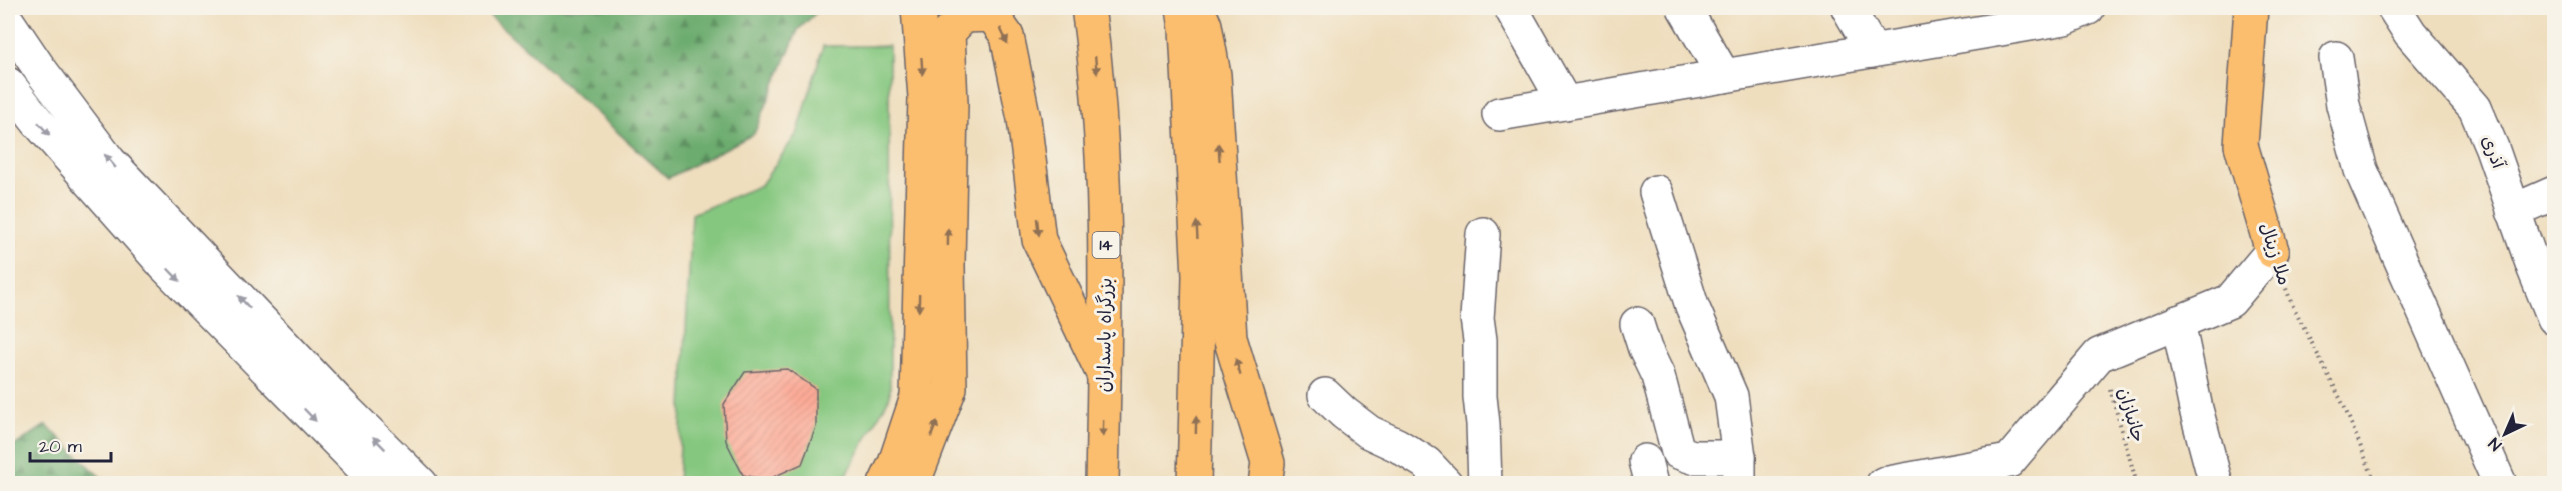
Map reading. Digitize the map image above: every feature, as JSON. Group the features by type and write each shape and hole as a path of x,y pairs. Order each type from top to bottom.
{"main road":[{"path":"885,483 895,463 917,397 925,97 918,8"},
{"name":"بزرگراه پاسداران","path":"1088,8 1096,67 1107,263 1102,483"},
{"name":"ملا زینال","path":"2251,8 2241,145 2272,251"},
{"path":"1194,483 1199,276 1186,29 1195,13"},
{"path":"1195,13 1214,75 1230,338 1268,463 1265,483"},
{"path":"913,483 950,388 948,265 951,103 946,20 964,16 992,15 1006,36 1024,119 1039,240 1104,376"}],"street":[{"path":"1511,8 1565,103"},
{"path":"1684,8 1724,76"},
{"path":"1848,8 1873,51"},
{"path":"1499,114 1873,51 2032,15 2065,18 2088,8"},
{"name":"آذری","path":"2394,8 2410,33 2475,108 2492,148 2513,211 2554,318"},
{"path":"8,22 39,68 109,161 342,406 421,483"},
{"path":"2336,58 2343,105 2361,170 2500,483"},
{"path":"8,84 37,121 166,267 335,441 379,483"},
{"path":"1637,324 1645,349 1658,376 1678,452 1739,470 1731,396 1692,306 1656,192"},
{"path":"2513,211 2554,193"},
{"path":"1483,234 1477,318 1480,340 1479,387 1484,470"},
{"path":"1883,483 2011,472 2099,355 2230,301 2272,251"},
{"path":"2178,322 2196,409 2216,483"},
{"path":"1325,395 1369,432 1397,445 1426,463 1446,483"}],"path":[{"name":"ملا زینال","path":"2272,251 2291,302 2340,396 2376,483"},
{"name":"جانبازان","path":"2099,355 2137,483"}],"green space":[{"path":"481,8 821,8 798,30 754,134 668,178"},
{"path":"823,46 889,46 890,396 847,474 831,483 678,484 692,214 761,185 798,132"},
{"path":"46,425 107,483 8,483 8,450"}],"building":[{"path":"787,369 816,389 816,427 802,464 767,480 743,475 726,441 724,404 745,372"}]}
